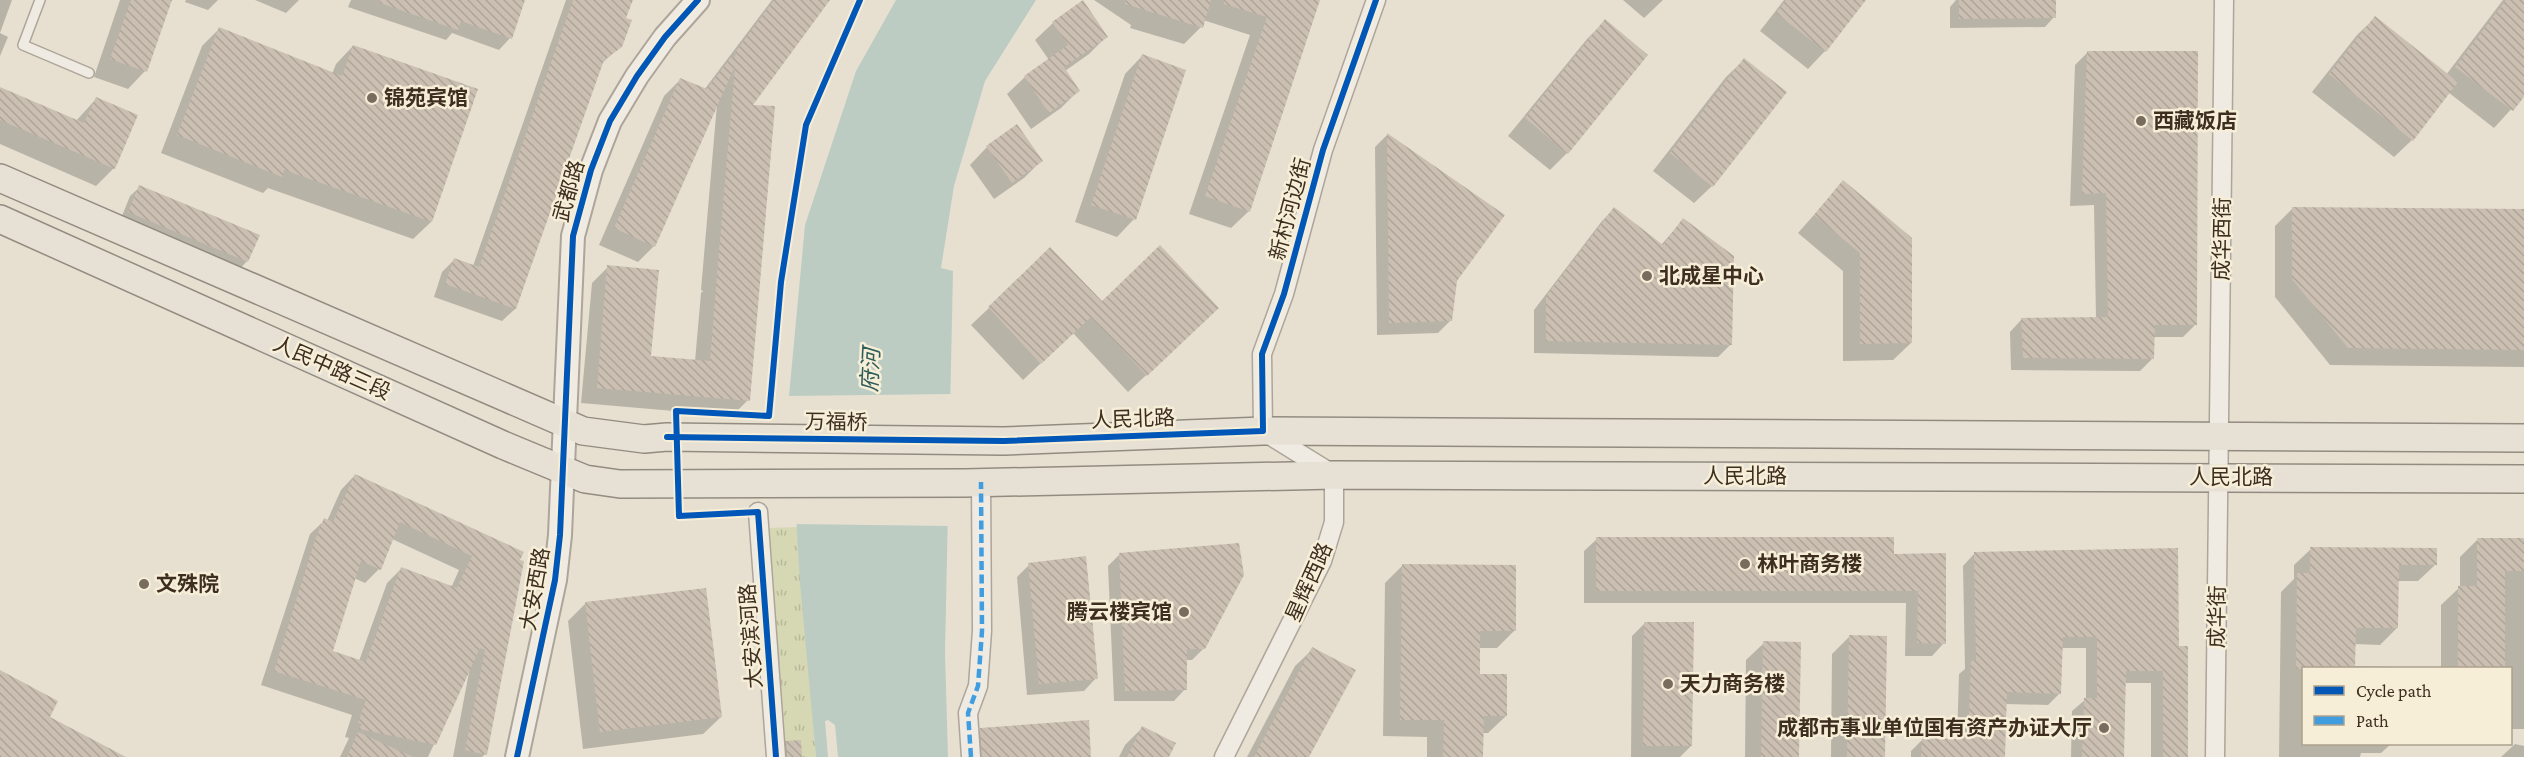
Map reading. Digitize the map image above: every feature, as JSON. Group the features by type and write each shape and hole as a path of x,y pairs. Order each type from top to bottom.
{"main road":[{"name":"人民中路三段","path":"0,178 565,423 596,434 644,439 667,437"},
{"name":"人民中路三段","path":"0,219 585,479 620,484 672,485 973,483"},
{"name":"人民北路","path":"1004,441 1263,431 2524,438"},
{"name":"万福桥","path":"667,437 1004,441"},
{"name":"人民北路","path":"973,483 1334,475 2524,479"}],"street":[{"name":"武都路","path":"565,423 573,236 591,170 610,121 620,103 679,11 698,0"},
{"name":"新村河边街","path":"1263,431 1262,354 1284,294 1323,150 1376,0"},
{"name":"成华西街","path":"2220,477 2224,0"},
{"name":"大安西路","path":"517,757 555,580 564,471 565,423"},
{"path":"1263,431 1334,475"},
{"name":"星辉西路","path":"1224,757 1322,561 1334,522 1334,475"},
{"name":"成华街","path":"2215,757 2220,477"},
{"path":"971,757 968,712 978,686 982,631 973,483"},
{"name":"大安滨河路","path":"758,512 776,757"}],"lane":[{"path":"40,0 23,45 89,73"}],"green space":[{"path":"797,527 816,757 782,757 766,528"}],"water":[{"name":"府河","path":"896,0 1036,0 985,81 954,186 941,268 953,271 945,653 948,757 838,757 835,725 828,720 825,721 828,757 816,757 800,583 789,396 805,225 856,71"}],"pier":[{"path":"953,394 950,526 793,524 786,396"}],"building":[{"path":"131,0 172,0 147,72 110,59"},
{"path":"380,0 525,0 512,39 461,21 458,30 380,3"},
{"path":"573,0 633,0 626,18 632,20 622,47 604,60 516,309 445,284 454,258 479,267"},
{"path":"774,0 830,0 753,105 775,106 750,401 597,388 607,265 659,270 651,356 710,361 717,275 720,275 717,274 735,66 655,247 614,228 680,78 707,89 732,56 735,57 736,51"},
{"path":"1083,0 1108,37 1064,67 1080,91 1049,113 1024,76 1068,45 1052,22"},
{"path":"1126,0 1211,0 1203,28 1125,4"},
{"path":"1224,0 1320,0 1250,212 1205,196 1267,17 1224,4"},
{"path":"1786,0 1866,0 1826,52 1776,13"},
{"path":"1959,0 2056,0 2056,18 1959,19"},
{"path":"2506,0 2524,0 2524,97 2513,111 2455,67"},
{"path":"2375,16 2458,82 2413,141 2329,74"},
{"path":"1605,19 1648,55 1568,154 1525,118"},
{"path":"219,27 342,76 353,45 478,89 432,222 284,170 282,177 177,135"},
{"name":"西藏饭店","path":"2087,51 2198,51 2197,325 2155,325 2154,359 2023,358 2021,318 2108,317 2106,193 2082,194"},
{"path":"1142,54 1186,70 1136,220 1091,205"},
{"path":"1744,58 1787,92 1713,187 1670,153"},
{"path":"0,87 84,123 96,97 138,115 115,169 0,120"},
{"path":"1017,124 1043,161 1012,183 986,146"},
{"path":"1387,133 1505,215 1457,281 1452,321 1389,323"},
{"path":"1843,180 1912,238 1912,343 1860,344 1860,253 1814,215"},
{"path":"139,185 260,235 248,262 128,212"},
{"name":"北成星中心","path":"1614,207 1663,245 1683,218 1734,256 1732,345 1546,341 1546,296"},
{"path":"2292,207 2524,209 2524,350 2348,348 2292,279"},
{"path":"1160,245 1219,308 1147,376 1091,317 1041,364 988,307 1050,247 1102,301"},
{"path":"355,474 524,552 520,560 524,561 487,755 465,750 485,650 480,648 436,745 359,729 362,724 358,723 366,700 274,671 315,540 324,518 333,522","holes":["400,522 472,556 457,588 401,567 366,662 333,651 361,561 381,570"]},
{"name":"林叶商务楼","path":"1596,537 1894,537 1894,554 1946,553 1946,644 1917,643 1918,591 1596,591"},
{"path":"2477,538 2524,538 2524,571 2505,571 2505,667 2458,667 2458,586 2477,586"},
{"name":"腾云楼宾馆","path":"1239,543 1244,575 1205,649 1187,649 1187,690 1125,691 1119,553"},
{"path":"2310,547 2437,548 2437,565 2399,565 2398,628 2356,628 2355,667 2296,669 2297,573 2310,573"},
{"path":"2178,548 2179,646 2188,646 2188,757 2163,757 2163,671 2126,671 2124,757 2082,757 2084,698 2097,698 2097,637 2063,637 2061,694 2007,692 2005,757 1921,757 1922,737 1968,739 1971,661 1976,661 1974,552"},
{"path":"1086,556 1098,679 1039,684 1028,563"},
{"path":"1402,564 1516,565 1516,631 1480,631 1480,674 1507,674 1507,716 1484,716 1483,757 1443,757 1444,720 1400,720"},
{"path":"706,588 722,717 600,732 585,602"},
{"name":"天力商务楼","path":"1644,622 1694,622 1692,746 1643,746"},
{"path":"1849,635 1887,636 1885,757 1847,757"},
{"path":"1763,641 1801,642 1799,757 1761,757"},
{"path":"1312,647 1356,670 1309,757 1254,757"},
{"path":"0,670 58,701 50,717 126,757 0,757"},
{"path":"1089,720 1091,757 982,757 980,728"},
{"path":"1142,726 1176,743 1169,757 1127,757"},
{"path":"358,732 413,757 347,757"},
{"path":"801,740 802,757 787,757 786,741"}],"marked path":[{"path":"971,757 968,713 978,686 982,631 981,482"}],"cycle path":[{"path":"517,757 555,580 560,535 573,236 591,170 610,121 637,76 665,37 698,0"},
{"path":"776,757 758,512 679,516 676,411 769,416 781,282 806,125 860,0"},
{"path":"667,437 1004,441 1263,431 1262,354 1284,294 1323,150 1376,0"}],"place":[{"name":"锦苑宾馆","path":"372,98"},
{"name":"西藏饭店","path":"2141,121"},
{"name":"北成星中心","path":"1647,276"},
{"name":"林叶商务楼","path":"1745,564"},
{"name":"文殊院","path":"144,584"},
{"name":"腾云楼宾馆","path":"1184,612"},
{"name":"天力商务楼","path":"1668,684"},
{"name":"成都市事业单位国有资产办证大厅","path":"2104,728"}]}
